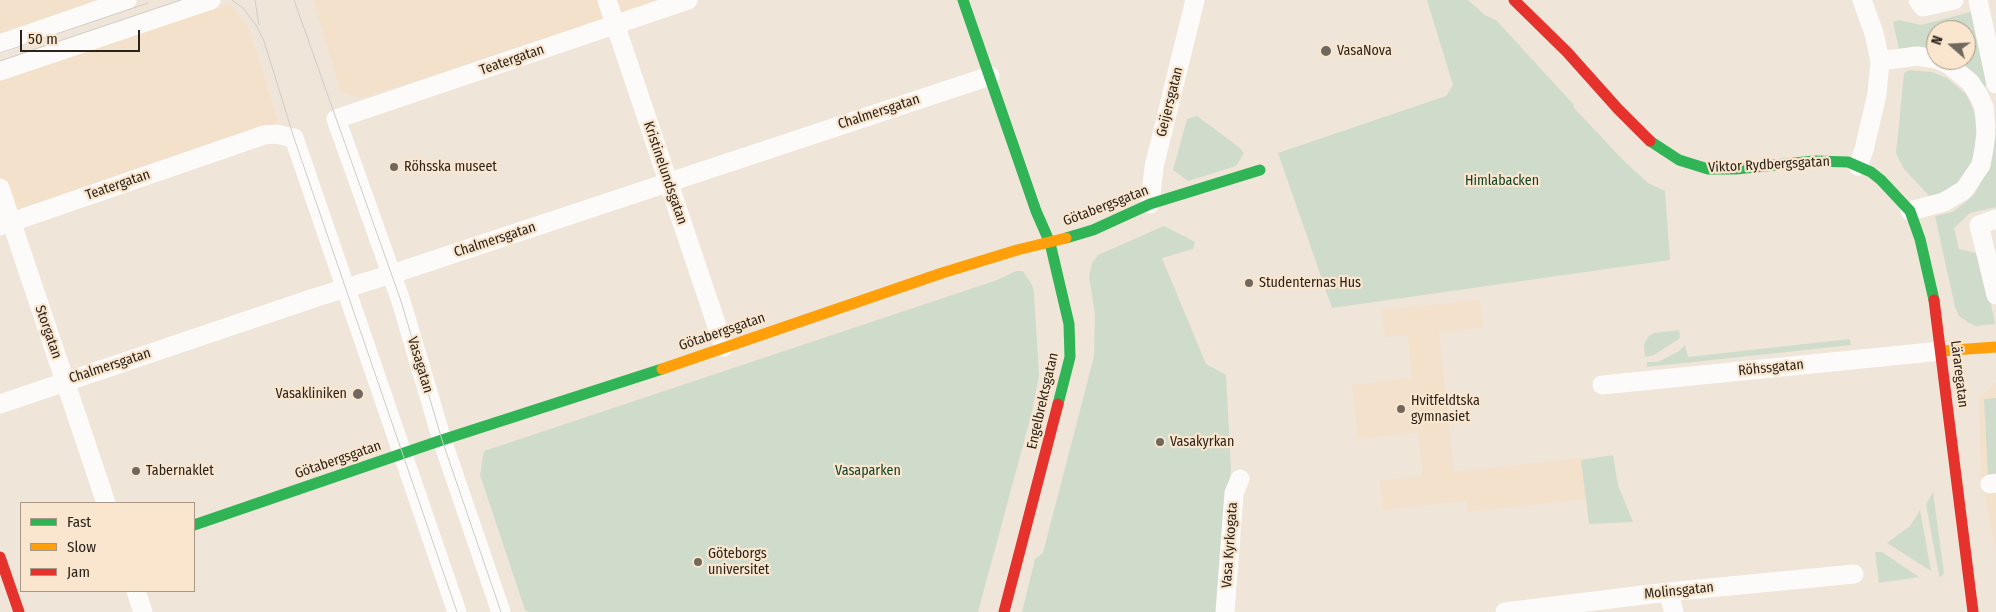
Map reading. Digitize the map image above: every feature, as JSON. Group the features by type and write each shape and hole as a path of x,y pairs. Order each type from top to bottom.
{"street":[{"path":"0,44 127,0"},
{"path":"0,71 211,0"},
{"name":"Kristinelundsgatan","path":"607,0 724,347"},
{"name":"Teatergatan","path":"336,119 688,0"},
{"name":"Engelbrektsgatan","path":"963,0 1036,211 1050,243 1069,324 1070,357 1004,612"},
{"name":"Geijersgatan","path":"1150,204 1154,166 1195,0"},
{"name":"Viktor Rydbergsgatan","path":"1514,0 1567,52 1618,109 1652,143 1679,160 1708,169 1736,169 1814,161 1848,162 1858,166"},
{"path":"1858,166 1864,150 1874,104 1880,61 1874,32 1862,0"},
{"path":"1918,0 1923,7 1954,0"},
{"path":"1978,0 1996,84"},
{"path":"1880,61 1917,56 1926,58"},
{"path":"1910,211 1944,202 1954,197 1970,183 1980,164 1990,105 1970,82 1955,70"},
{"name":"Chalmersgatan","path":"0,404 345,288 990,76"},
{"name":"Vasagatan","path":"336,119 392,274 442,440 501,612"},
{"name":"Teatergatan","path":"6,224 264,135 276,134 294,138 345,288"},
{"name":"Läraregatan","path":"1858,166 1881,180 1910,211 1920,239 1929,275 1941,352 1973,612"},
{"name":"Götabergsgatan","path":"195,525 442,440 612,386 942,272 1093,230 1150,204 1260,170"},
{"name":"Storgatan","path":"0,188 6,224 65,381 106,502"},
{"path":"1996,219 1979,224 1996,295"},
{"path":"345,288 457,612"},
{"path":"1941,352 1996,347"},
{"name":"Röhssgatan","path":"1602,385 1941,352"},
{"name":"Vasa Kyrkogata","path":"1225,612 1234,493 1240,479"},
{"path":"0,557 18,612"},
{"name":"Molinsgatan","path":"1505,612 1668,592 1854,574"},
{"path":"136,592 143,612"},
{"path":"1668,592 1674,612"}],"shaded area":[{"path":"0,0 99,0 0,33"},
{"path":"313,0 665,0 362,98 341,92"},
{"path":"230,4 248,26 279,124 0,223 0,80"},
{"name":"Hvitfeldtska gymnasiet","path":"1480,300 1483,327 1439,332 1454,472 1582,458 1586,499 1467,512 1466,501 1383,510 1380,481 1423,476 1418,432 1358,439 1352,385 1412,378 1408,335 1385,337 1382,310"},
{"path":"1996,382 1996,551 1981,475 1979,398"}],"green space":[{"name":"Himlabacken","path":"1427,0 1468,0 1485,15 1497,21 1623,160 1648,183 1665,191 1670,260 1332,308 1278,153 1446,96 1453,85"},
{"path":"1974,11 1990,80 1983,89 1957,70 1976,70 1976,20 1940,20"},
{"path":"1899,20 1921,25 1926,24 1926,56 1900,54 1893,22"},
{"path":"1909,70 1932,72 1947,78 1966,94 1977,120 1978,133 1974,160 1958,189 1930,197 1904,169 1896,154 1904,73"},
{"path":"1197,116 1239,147 1244,153 1236,166 1188,181 1173,170 1187,119"},
{"path":"1996,128 1996,207 1970,213 1954,228 1959,249 1981,254 1995,324 1976,326 1959,316 1955,307 1935,216 1952,212 1975,193 1983,178 1994,129"},
{"path":"1164,226 1195,242 1193,249 1162,258 1206,364 1226,375 1231,468 1219,612 1022,612 1035,559 1043,553 1094,356 1095,315 1089,276 1092,263 1098,255"},
{"name":"Vasaparken","path":"1016,271 1023,271 1032,285 1034,293 1039,376 1032,412 978,612 530,612 525,610 480,475 484,451 997,280"},
{"path":"1679,330 1679,339 1654,355 1645,357 1644,344 1649,336 1654,333"},
{"path":"1850,339 1851,345 1647,367 1647,362 1658,362 1679,351 1685,345 1688,357"},
{"path":"1996,398 1996,476 1988,476 1984,399"},
{"path":"1613,455 1618,485 1633,522 1589,524 1581,460"},
{"path":"1933,492 1944,573 1941,577 1939,575 1926,504"},
{"path":"1920,510 1931,571 1887,543 1910,526"},
{"path":"1875,552 1882,552 1919,577 1879,583"}],"tram line":[{"path":"0,61 181,0"},
{"path":"232,0 243,8 256,25 264,41 294,138 457,612"},
{"path":"255,0 259,25"},
{"path":"294,0 401,301 442,440 501,612"},
{"path":"0,53 148,3"}],"traffic: fast":[{"path":"963,0 1036,211 1050,243 1069,324 1070,357 1058,404"},
{"path":"1650,141 1679,160 1708,169 1736,169 1814,161 1848,162 1871,172 1910,211 1920,239 1934,300"},
{"path":"1066,238 1093,230 1150,204 1260,170"},
{"path":"195,525 442,440 662,369"}],"traffic: slow":[{"path":"662,369 942,273 1017,250 1066,238"},
{"path":"1941,351 1996,347"}],"traffic: jam":[{"path":"1514,0 1567,52 1618,109 1650,141"},
{"path":"1934,300 1973,612"},
{"path":"1004,612 1058,404"},
{"path":"0,557 19,612"}],"place":[{"name":"VasaNova","path":"1326,51"},
{"name":"Röhsska museet","path":"394,167"},
{"name":"Studenternas Hus","path":"1249,283"},
{"name":"Vasakliniken","path":"358,394"},
{"name":"Hvitfeldtska gymnasiet","path":"1401,409"},
{"name":"Vasakyrkan","path":"1160,442"},
{"name":"Tabernaklet","path":"136,471"},
{"name":"Göteborgs universitet","path":"698,562"}]}
